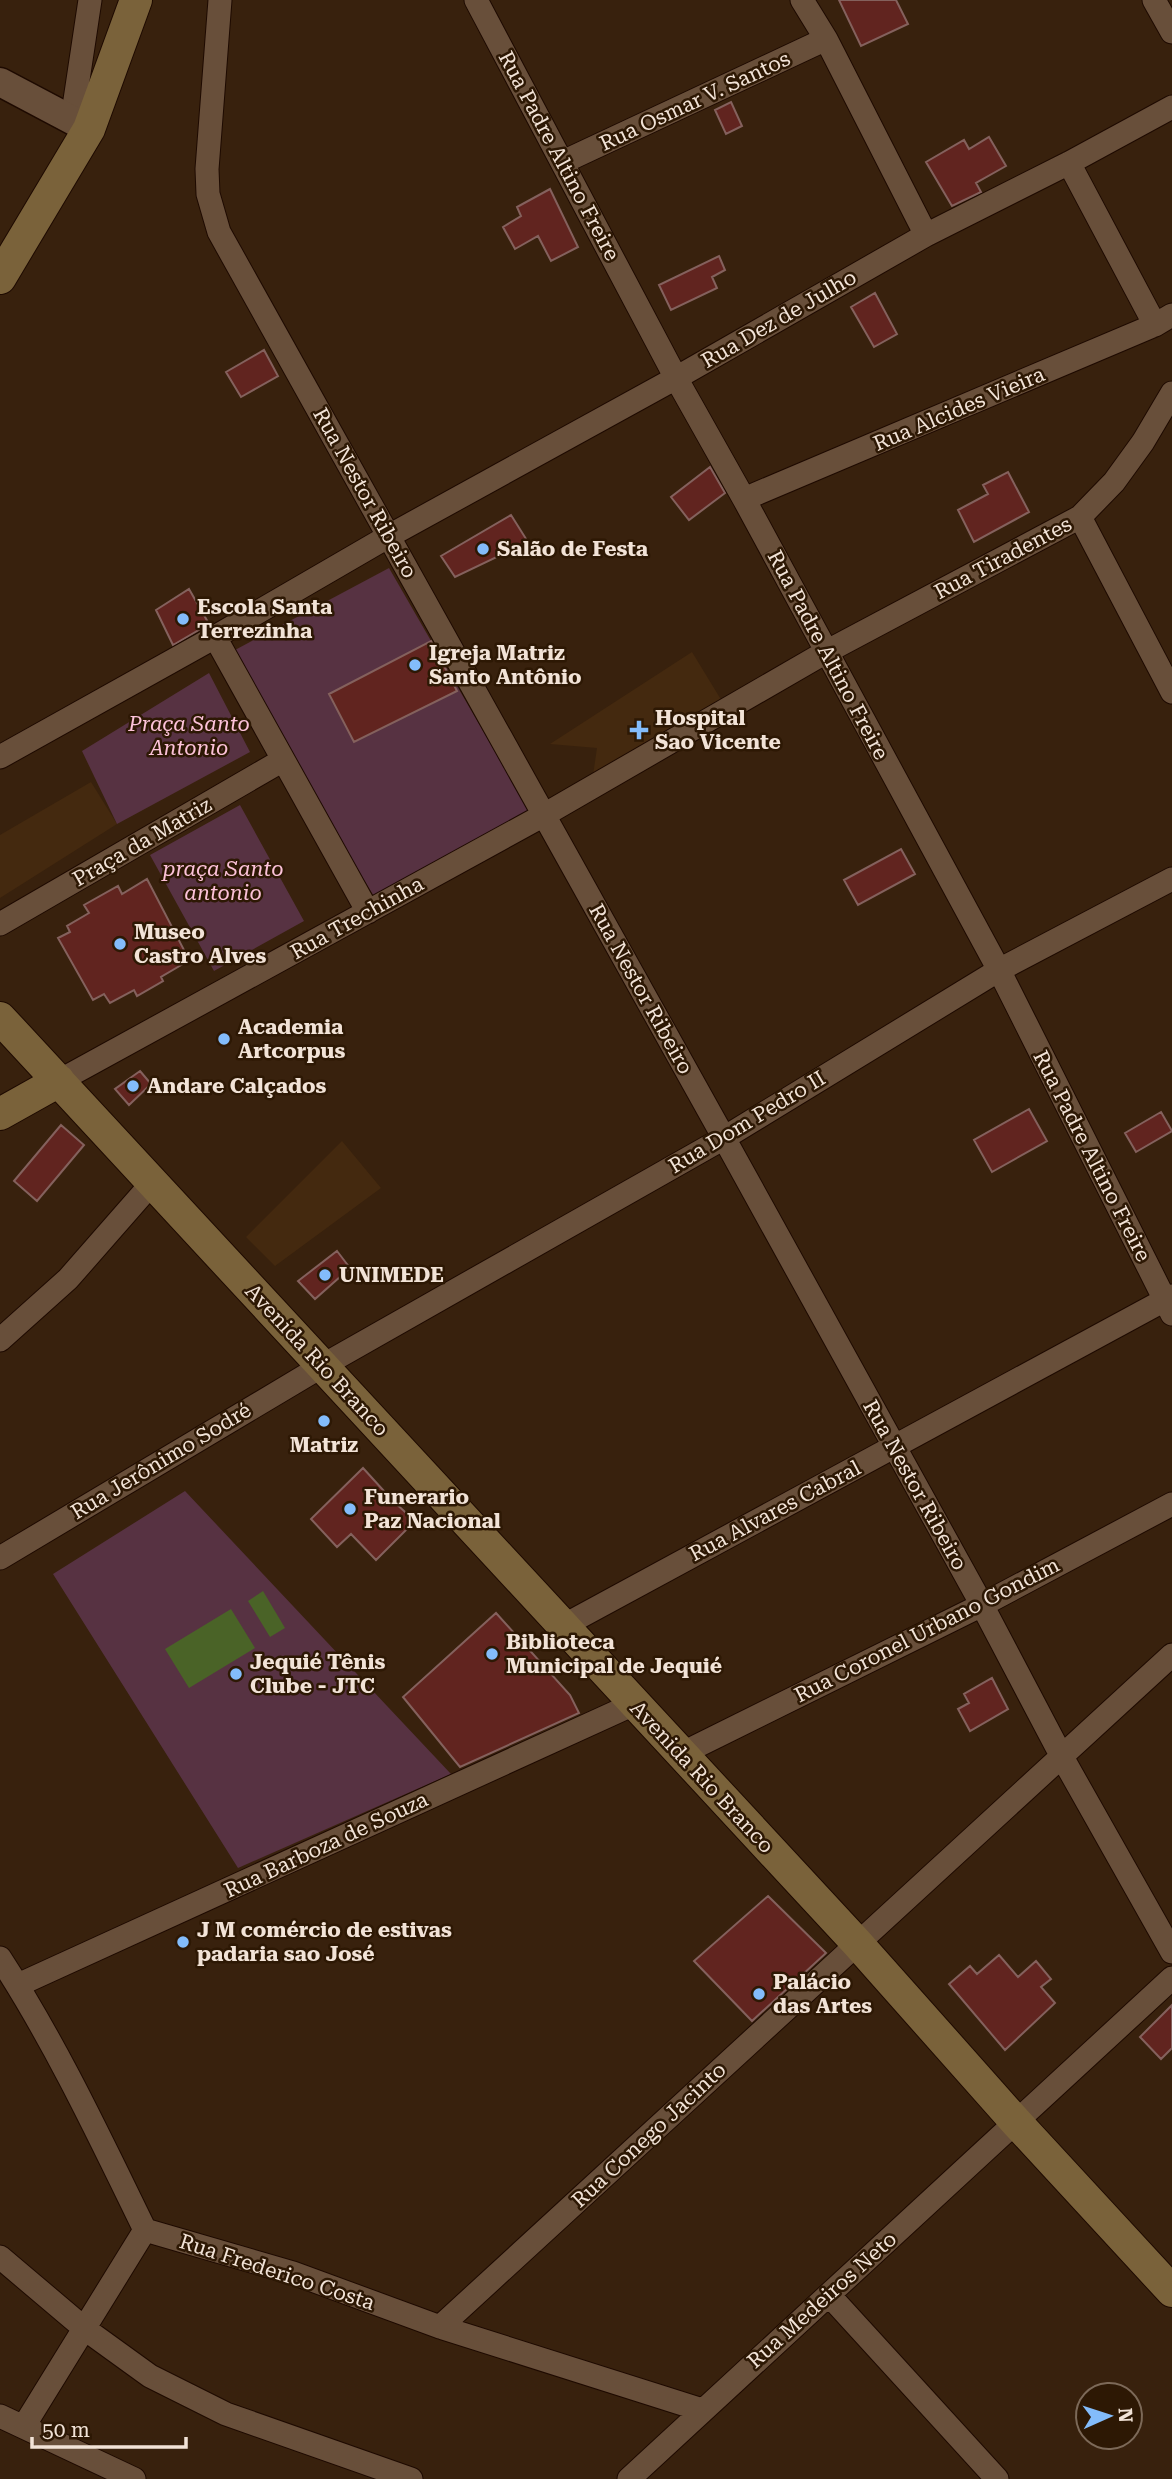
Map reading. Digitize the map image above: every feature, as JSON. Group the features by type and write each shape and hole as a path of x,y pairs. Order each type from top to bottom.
{"main road":[{"path":"0,278 80,125 136,0"},
{"name":"Avenida Rio Branco","path":"0,1018 857,1943 1016,2122 1172,2291"},
{"path":"0,1114 59,1081"}],"street":[{"path":"0,82 80,125 90,0"},
{"name":"Rua Nestor Ribeiro","path":"220,0 207,169 208,194 219,232 724,1138 982,1605 1062,1757 1172,1952"},
{"name":"Rua Padre Altino Freire","path":"476,0 676,378 999,970 1169,1303"},
{"path":"802,0 826,39 926,235"},
{"path":"1154,0 1172,32"},
{"name":"Rua Osmar V. Santos","path":"563,163 826,39"},
{"name":"Rua Dez de Julho","path":"0,757 926,235 1069,163 1172,107"},
{"path":"1069,163 1164,320"},
{"name":"Rua Alcides Vieira","path":"744,499 1164,320"},
{"name":"Rua Tiradentes","path":"544,815 826,652 1080,517 1114,482 1143,442 1172,393"},
{"path":"1080,517 1172,692"},
{"path":"215,637 368,912"},
{"name":"Praça da Matriz","path":"0,924 283,760"},
{"name":"Rua Trechinha","path":"59,1081 544,815"},
{"name":"Rua Dom Pedro II","path":"322,1366 724,1138 999,970 1172,879"},
{"path":"0,1340 68,1279 153,1182"},
{"name":"Rua Alvares Cabral","path":"563,1626 894,1447 1169,1303"},
{"name":"Rua Jerônimo Sodré","path":"0,1558 322,1366"},
{"name":"Rua Coronel Urbano Gondim","path":"681,1754 982,1605 1172,1504"},
{"name":"Rua Conego Jacinto","path":"440,2327 1172,1655"},
{"name":"Rua Barboza de Souza","path":"18,1985 634,1704"},
{"path":"0,1958 18,1985 78,2095 145,2230 24,2426"},
{"name":"Rua Medeiros Neto","path":"629,2479 1172,1978"},
{"name":"Rua Frederico Costa","path":"145,2230 293,2273 440,2327 702,2410"},
{"path":"0,2257 85,2329 149,2376 226,2414 411,2479"},
{"path":"829,2295 997,2479"},
{"path":"0,2416 134,2479"}],"shaded area":[{"name":"Hospital Sao Vicente","path":"692,652 731,716 591,789 597,748 550,744"},
{"path":"91,782 117,824 0,898 0,835"},
{"path":"342,1141 381,1188 275,1266 246,1237"},
{"path":"263,1591 285,1628 270,1637 248,1601"},
{"path":"231,1609 255,1648 189,1688 165,1649"}],"green space":[{"path":"389,568 532,816 378,903 319,805 235,650"},
{"name":"Praça Santo Antonio","path":"209,673 250,752 117,824 82,751"},
{"name":"praça Santo antonio","path":"240,805 304,921 214,971 150,855"},
{"name":"Jequié Tênis Clube - JTC","path":"185,1491 451,1774 238,1868 53,1574"}],"building":[{"path":"839,0 896,0 908,24 861,46"},
{"path":"731,102 742,126 726,134 715,110"},
{"path":"989,137 1006,166 976,183 981,192 952,206 926,162 964,140 969,149"},
{"path":"550,189 578,247 551,261 538,236 515,249 503,227 521,216 517,207"},
{"path":"719,256 725,270 712,277 717,288 671,310 659,285"},
{"path":"875,293 897,334 874,347 851,307"},
{"path":"264,350 278,376 241,397 226,372"},
{"path":"710,467 725,493 689,520 671,497"},
{"path":"1008,472 1029,512 974,542 958,510 988,494 983,485"},
{"name":"Salão de Festa","path":"511,515 528,542 455,577 441,556"},
{"name":"Escola Santa Terrezinha","path":"189,589 209,624 173,645 156,610"},
{"name":"Igreja Matriz Santo Antônio","path":"431,641 457,691 354,742 329,694"},
{"path":"901,849 915,874 858,905 844,880"},
{"path":"147,879 184,950 177,954 183,964 161,977 163,981 137,996 134,990 110,1003 104,994 93,1000 58,938 70,932 67,926 89,913 84,905 118,886 122,894"},
{"name":"Andare Calçados","path":"140,1071 151,1084 129,1105 115,1089"},
{"path":"1029,1109 1047,1141 992,1172 974,1140"},
{"path":"1161,1112 1172,1131 1136,1152 1125,1133"},
{"path":"61,1125 84,1145 37,1201 14,1181"},
{"name":"UNIMEDE","path":"337,1251 350,1268 315,1299 298,1281"},
{"name":"Funerario Paz Nacional","path":"363,1468 415,1521 376,1560 351,1534 337,1547 311,1519"},
{"name":"Biblioteca Municipal de Jequié","path":"496,1613 570,1695 579,1713 460,1767 403,1697"},
{"path":"992,1678 1008,1709 970,1731 958,1709 969,1703 964,1694"},
{"name":"Palácio das Artes","path":"768,1896 826,1953 752,2021 694,1961"},
{"path":"999,1955 1018,1977 1036,1961 1051,1979 1041,1987 1055,2003 1005,2050 949,1984 970,1966 977,1974"},
{"path":"1172,2005 1172,2048 1161,2059 1140,2037"}],"place":[{"name":"Salão de Festa","path":"483,549"},
{"name":"Escola Santa Terrezinha","path":"183,619"},
{"name":"Igreja Matriz Santo Antônio","path":"415,665"},
{"name":"Hospital Sao Vicente","path":"639,730"},
{"name":"Museo Castro Alves","path":"120,944"},
{"name":"Academia Artcorpus","path":"224,1039"},
{"name":"Andare Calçados","path":"133,1086"},
{"name":"UNIMEDE","path":"325,1275"},
{"name":"Matriz","path":"324,1421"},
{"name":"Funerario Paz Nacional","path":"350,1509"},
{"name":"Biblioteca Municipal de Jequié","path":"492,1654"},
{"name":"Jequié Tênis Clube - JTC","path":"236,1674"},
{"name":"J M comércio de estivas padaria sao José","path":"183,1942"},
{"name":"Palácio das Artes","path":"759,1994"}]}
